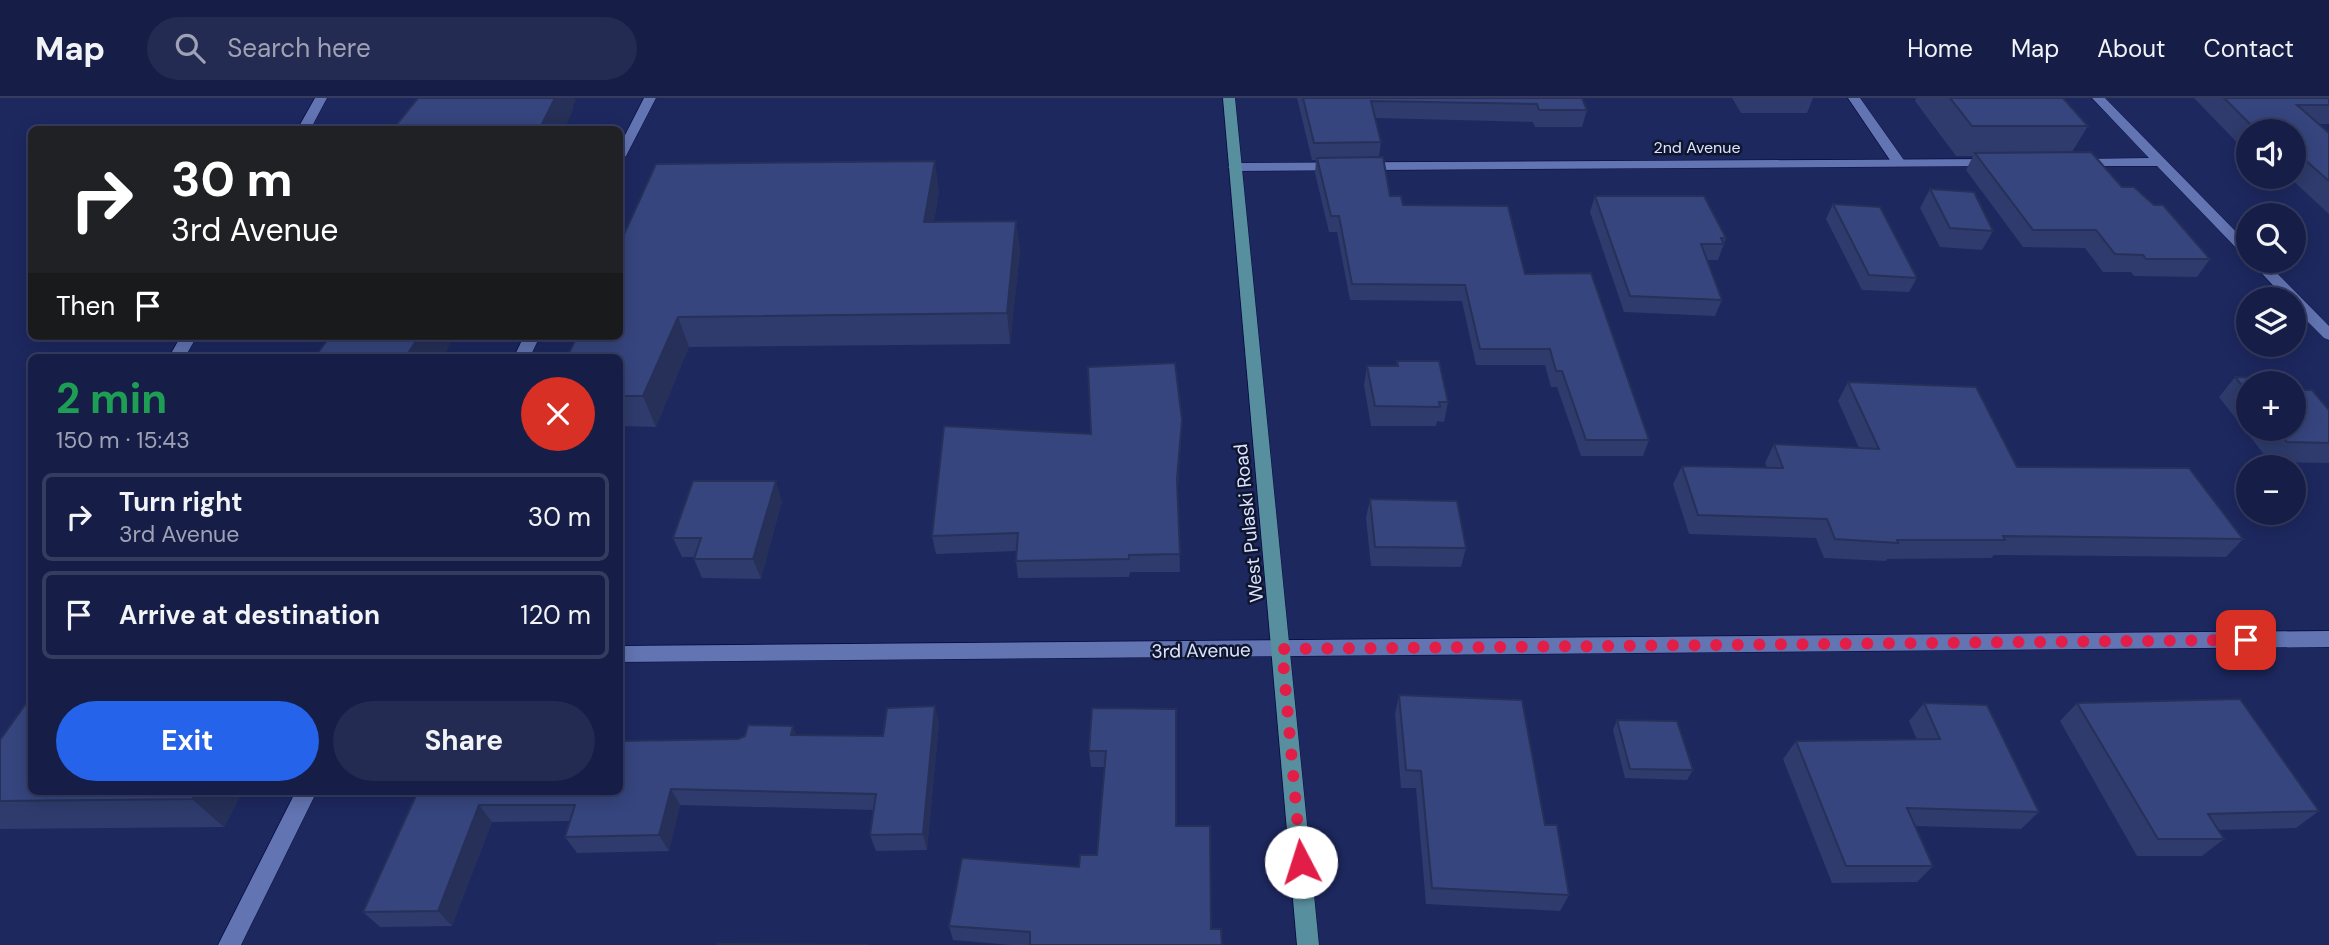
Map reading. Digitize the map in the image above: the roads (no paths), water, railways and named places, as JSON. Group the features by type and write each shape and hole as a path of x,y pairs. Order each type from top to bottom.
{"main road":[{"name":"West Pulaski Road","path":"1229,98 1308,945"}],"street":[{"path":"305,126 321,98"},
{"path":"623,150 650,98"},
{"path":"1854,98 1899,163"},
{"path":"2098,98 2236,240"},
{"path":"2062,163 2160,162"},
{"name":"2nd Avenue","path":"1235,167 2008,163"},
{"path":"2269,273 2329,335"},
{"name":"3rd Avenue","path":"623,654 2329,639"},
{"path":"229,945 305,795"}]}
